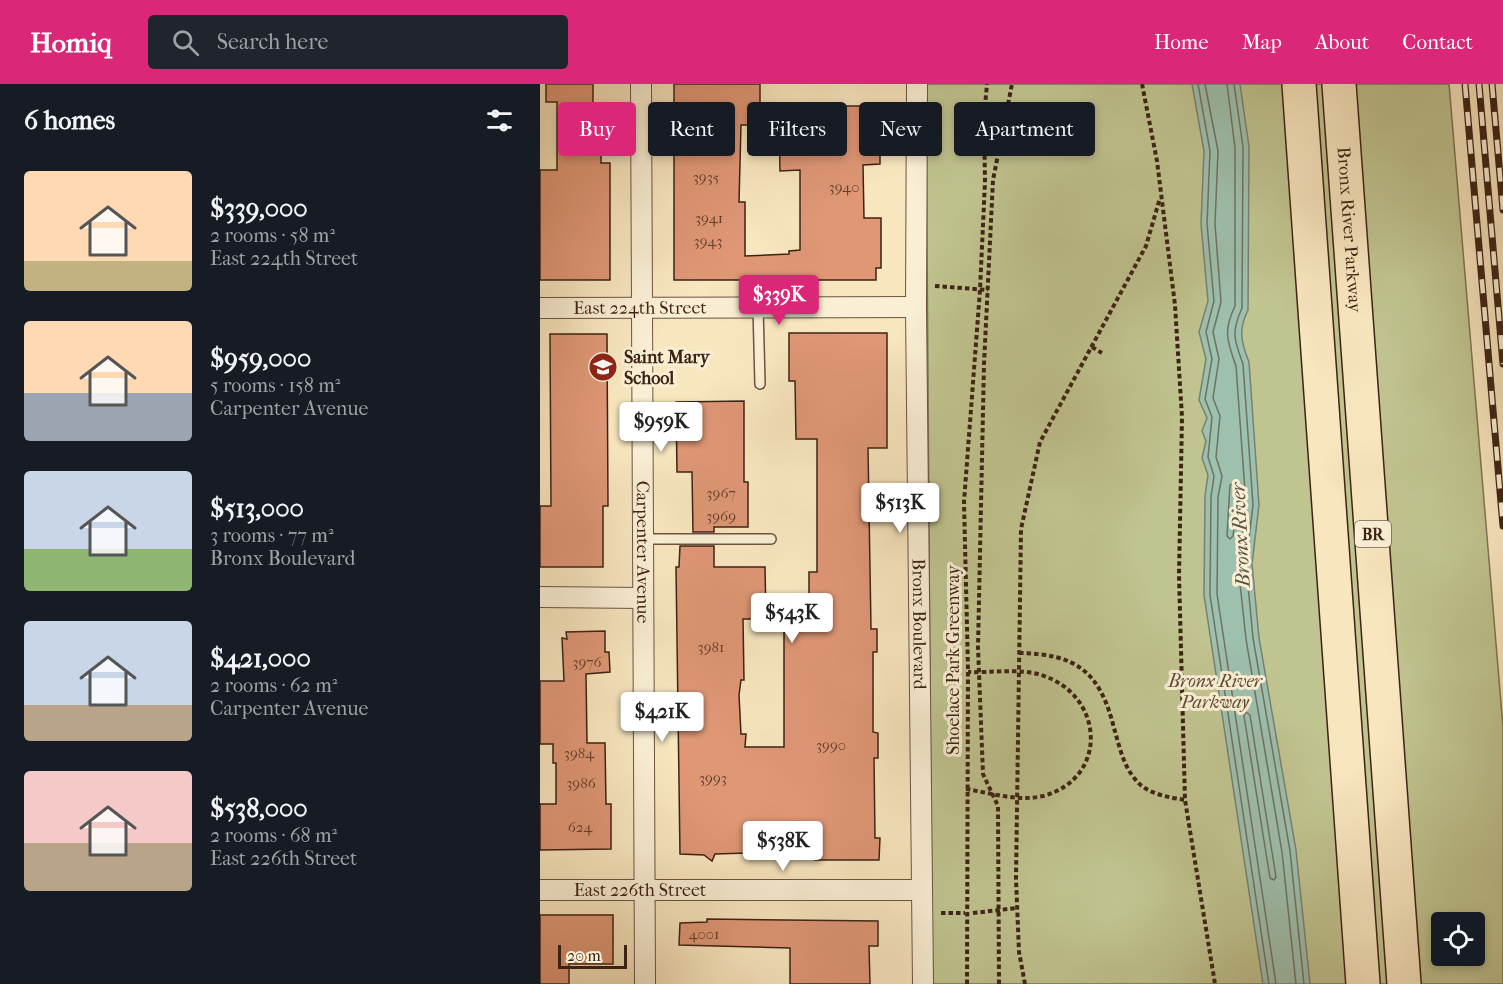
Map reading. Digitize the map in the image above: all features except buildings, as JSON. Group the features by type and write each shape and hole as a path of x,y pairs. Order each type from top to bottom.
{"highway":[{"name":"BR","path":"1299,84 1364,984"},
{"name":"Bronx River Parkway","path":"1339,84 1385,691 1404,984"}],"street":[{"name":"Carpenter Avenue","path":"641,84 645,984"},
{"name":"Bronx Boulevard","path":"917,84 916,307 923,984"},
{"name":"East 224th Street","path":"540,308 916,307"},
{"path":"540,597 642,598"},
{"name":"East 226th Street","path":"540,890 922,890"}],"lane":[{"path":"758,307 760,384"},
{"path":"642,539 771,539"}],"path":[{"name":"Shoelace Park Greenway","path":"967,984 965,913 968,672 964,502 980,290 985,182 984,117 987,84"},
{"path":"999,984 998,806 983,774 978,673 984,364 993,180 1012,84"},
{"path":"1140,84 1161,194 1175,305 1182,417 1179,575 1185,800 1215,984"},
{"path":"1025,984 1019,952 1017,908 1021,529 1040,442 1146,246 1161,194"},
{"path":"916,307 929,285 988,290"},
{"path":"1092,347 1102,353"},
{"path":"1019,653 1045,654 1084,671 1098,682 1108,706 1120,748 1136,781 1160,795 1185,800"},
{"path":"966,789 1017,799 1042,796 1061,789 1076,779 1087,759 1094,735 1086,713 1075,694 1039,674 968,672"},
{"path":"973,913 1017,908"},
{"path":"959,913 965,913"}],"green space":[{"name":"Bronx River Parkway","path":"926,84 1449,84 1503,727 1503,984 932,984 926,156 942,156 942,102 926,102"}],"water":[{"name":"Bronx River","path":"1192,84 1240,84 1249,147 1248,310 1242,336 1249,362 1259,505 1252,564 1259,638 1296,850 1310,984 1263,984 1204,595 1205,496 1208,475 1202,458 1206,441 1202,431 1207,418 1199,400 1206,359 1199,332 1208,301 1201,224 1204,151"}],"railway":[{"path":"1465,84 1503,526"},
{"path":"1479,84 1503,364"},
{"path":"1492,84 1503,210"}],"place":[{"name":"Saint Mary School","path":"603,367"}]}
